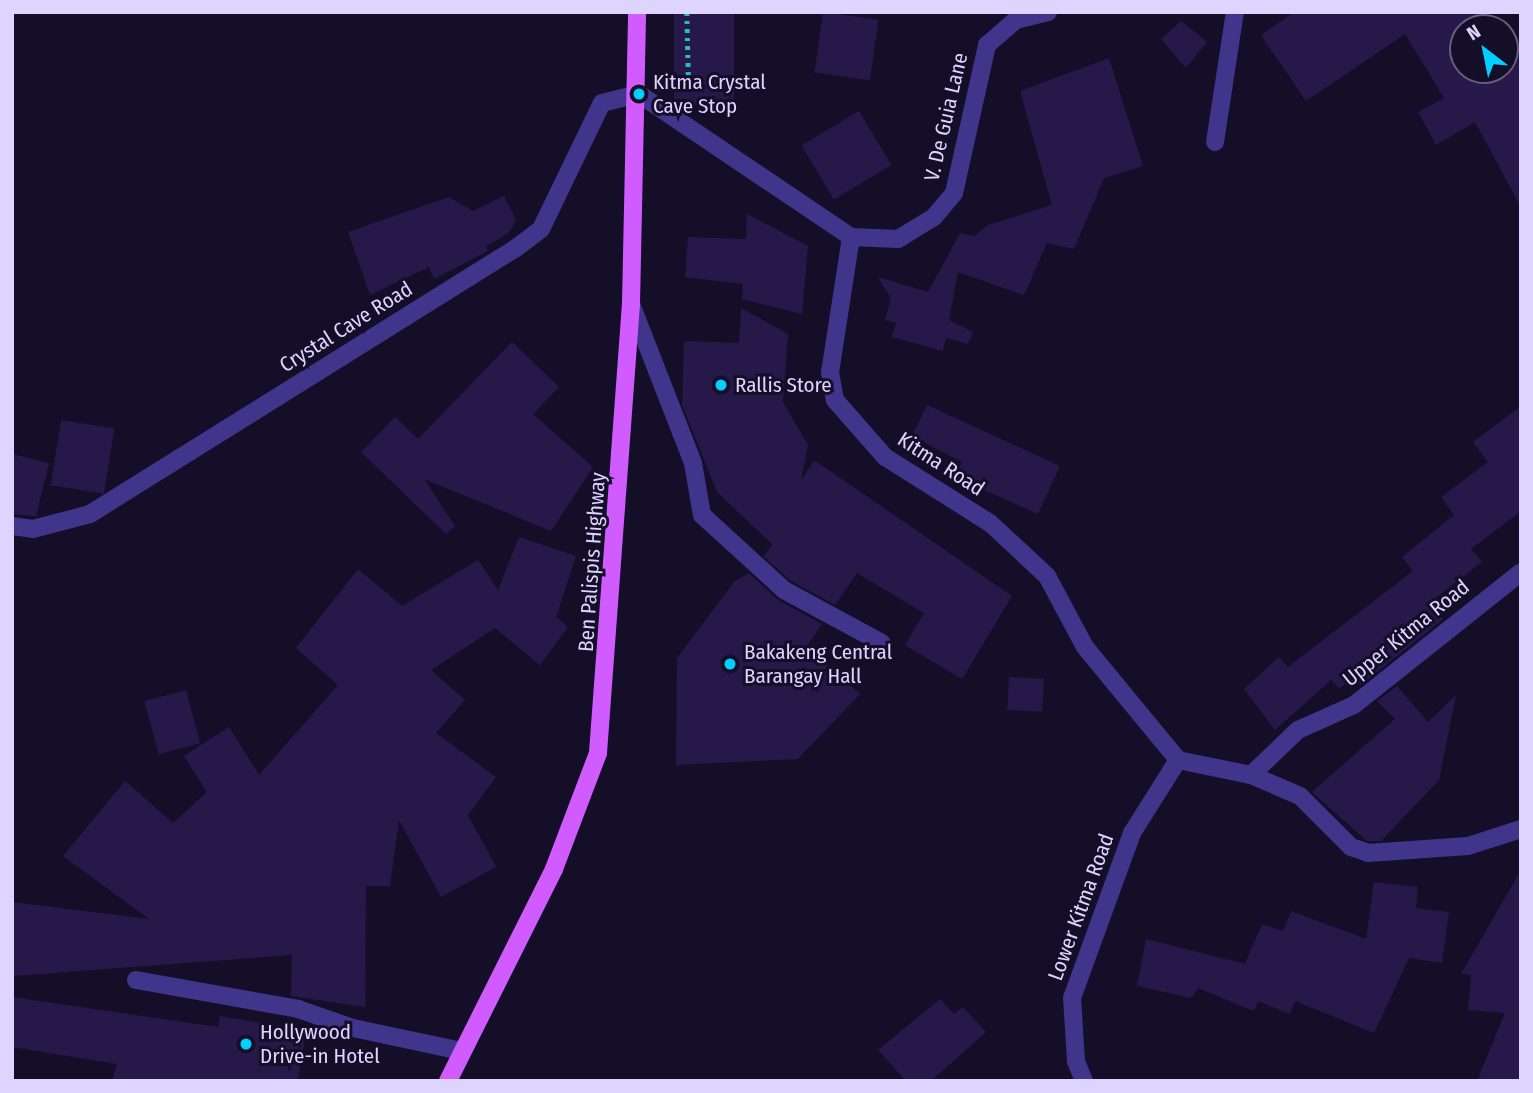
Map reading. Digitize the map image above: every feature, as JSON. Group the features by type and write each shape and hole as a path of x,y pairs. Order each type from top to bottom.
{"main road":[{"name":"Ben Palispis Highway","path":"448,1081 554,869 598,753 631,304 639,94 637,12"}],"street":[{"name":"V. De Guia Lane","path":"851,237 898,239 934,217 954,192 986,45 1016,20 1048,12"},
{"path":"1215,142 1235,12"},
{"path":"639,94 851,237"},
{"name":"Crystal Cave Road","path":"12,526 33,528 90,514 516,248 541,229 602,103 639,94"},
{"name":"Kitma Road","path":"851,237 830,372 835,400 885,457 990,523 1047,576 1085,647 1178,760"},
{"path":"631,304 692,463 702,515 784,590 882,643"},
{"name":"Upper Kitma Road","path":"1251,775 1298,730 1354,705 1521,572"},
{"path":"1178,760 1251,775 1300,796 1351,847 1368,853 1468,846 1521,829"},
{"name":"Lower Kitma Road","path":"1084,1081 1076,1061 1072,998 1132,833 1178,760"},
{"path":"135,980 298,1009 354,1028 461,1051"}],"path":[{"path":"687,12 689,103"}],"building":[{"path":"674,12 734,12 734,105 674,105"},
{"path":"823,12 878,20 870,80 815,72"},
{"path":"1294,12 1488,12 1489,14 1449,14 1449,84 1519,84 1521,38 1521,207 1475,122 1436,145 1418,112 1444,98 1405,34 1306,101 1261,35"},
{"path":"1181,21 1207,42 1186,68 1161,39"},
{"path":"1109,58 1143,166 1104,178 1074,249 1047,243 1024,295 958,272 949,320 973,332 968,344 946,338 943,351 892,337 896,323 885,320 891,298 878,277 928,292 960,233 974,236 988,225 1052,205 1020,91"},
{"path":"859,111 891,165 834,200 802,146"},
{"path":"504,196 516,220 509,233 486,246 488,251 434,279 429,267 370,295 348,232 449,197 473,211"},
{"path":"747,214 808,246 802,314 742,299 743,284 685,277 688,237 746,239"},
{"path":"741,308 788,334 783,402 808,445 801,481 814,460 1012,596 962,679 905,645 924,613 857,573 835,605 791,581 763,556 773,545 717,492 682,405 684,341 739,343"},
{"path":"512,342 559,387 533,414 593,467 551,531 424,479 455,526 446,534 361,452 395,417 418,439"},
{"path":"927,405 1060,466 1038,514 955,477 962,462 912,436"},
{"path":"1521,406 1521,511 1471,549 1482,562 1429,603 1443,619 1361,685 1352,676 1340,689 1331,680 1275,730 1244,689 1279,657 1288,667 1413,571 1402,557 1454,515 1441,497 1488,462 1473,442"},
{"path":"61,420 114,428 104,494 51,485"},
{"path":"12,454 49,463 36,516 12,514"},
{"path":"519,537 576,556 556,617 568,627 540,665 495,628 431,670 465,700 436,733 496,777 468,815 496,867 441,897 399,820 390,886 366,886 365,1007 291,996 292,955 12,976 12,902 149,919 63,856 125,781 173,823 207,792 184,756 229,727 259,775 338,685 296,648 358,569 402,606 478,560 498,590"},
{"path":"749,573 778,600 822,624 806,647 860,694 798,759 676,765 677,658 734,582"},
{"path":"1009,677 1044,679 1042,712 1007,710"},
{"path":"1397,686 1428,722 1456,695 1439,780 1381,841 1367,841 1312,792 1395,719 1377,701"},
{"path":"186,690 200,743 159,754 144,701"},
{"path":"1521,870 1521,1081 1477,1081 1505,1013 1468,1010 1471,975 1461,974"},
{"path":"1374,882 1418,887 1416,908 1449,912 1442,963 1409,958 1374,1033 1295,1001 1290,1014 1258,1001 1254,1011 1198,988 1191,998 1137,986 1146,939 1245,964 1262,924 1283,931 1291,911 1366,939"},
{"path":"12,997 218,1027 220,1016 306,1031 298,1081 112,1081 117,1064 12,1047"},
{"path":"940,999 954,1014 963,1007 986,1032 931,1081 906,1081 878,1050"}],"place":[{"name":"Kitma Crystal Cave Stop","path":"639,94"},
{"name":"Rallis Store","path":"721,385"},
{"name":"Bakakeng Central Barangay Hall","path":"730,664"},
{"name":"Hollywood Drive-in Hotel","path":"246,1044"}]}
